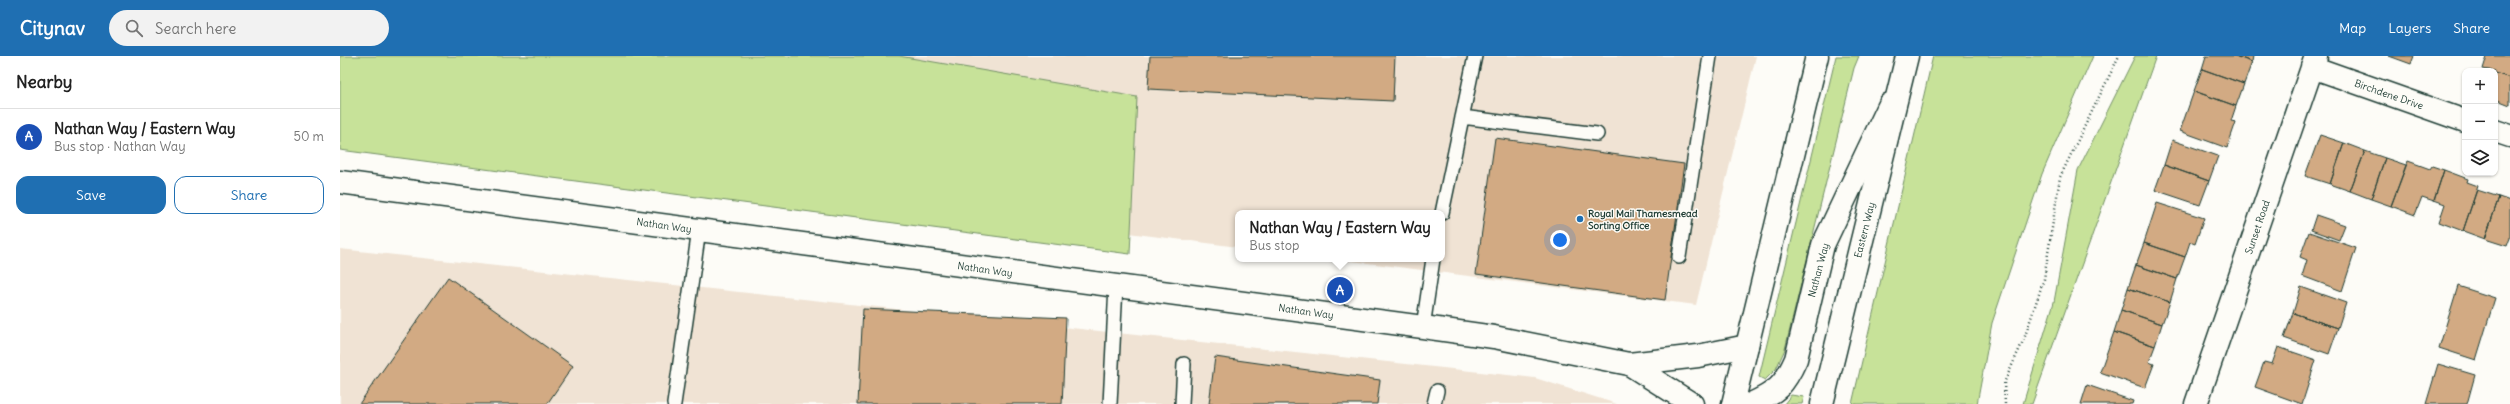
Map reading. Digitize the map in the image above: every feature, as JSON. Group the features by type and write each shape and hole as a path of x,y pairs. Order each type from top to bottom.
{"street":[{"path":"1732,404 1817,56"},
{"name":"Eastern Way","path":"1822,404 1907,56"},
{"name":"Birchdene Drive","path":"2314,62 2462,120"},
{"name":"Sunset Road","path":"2203,402 2314,62"},
{"name":"Nathan Way","path":"1751,404 1777,390 1789,373 1796,359 1823,245 1900,83"},
{"path":"2498,132 2510,136"},
{"name":"Nathan Way","path":"340,182 1424,327 1494,337 1628,364 1698,356 1747,346"},
{"name":"Nathan Way","path":"1628,364 1692,404"}],"lane":[{"path":"1443,210 1475,56"},
{"path":"1680,257 1710,56"},
{"path":"1462,117 1597,134"},
{"path":"674,404 699,230"},
{"path":"1424,327 1433,262"},
{"path":"1110,404 1116,286"},
{"path":"1182,404 1184,364"}],"path":[{"path":"2005,404 2004,383 2024,339 2044,279 2060,177 2119,56"}],"shaded area":[{"path":"340,56 1756,56 1696,305 1359,262 1445,262 1445,210 1235,210 1235,247 340,132"},
{"path":"340,249 1535,378 1617,404 340,404"}],"green space":[{"path":"340,56 899,56 1137,97 1130,254 340,150"},
{"path":"1836,56 1859,56 1854,68 1785,349 1776,369 1765,380 1759,377"},
{"path":"1933,56 2093,56 2042,174 1992,323 1977,404 1852,404"},
{"path":"2135,56 2156,56 2032,404 2023,404 2054,302 2078,170"},
{"path":"1791,395 1804,397 1802,404 1784,404"}],"building":[{"path":"1150,56 1395,56 1393,101 1148,89"},
{"path":"2206,56 2235,56 2252,62 2244,84 2202,69"},
{"path":"2235,56 2253,56 2252,62"},
{"path":"2389,56 2414,56 2411,64"},
{"path":"2487,56 2510,56 2510,78 2498,74 2498,68 2483,68"},
{"path":"2202,69 2244,84 2236,106 2194,91"},
{"path":"2498,74 2510,78 2510,105 2498,100"},
{"path":"2194,91 2236,106 2231,121 2236,122 2227,148 2180,131"},
{"path":"2320,135 2344,143 2330,184 2305,176"},
{"name":"Royal Mail Thamesmead Sorting Office","path":"1495,138 1684,164 1665,300 1476,274"},
{"path":"2172,140 2218,156 2209,181 2164,165"},
{"path":"2344,143 2365,151 2350,191 2330,184"},
{"path":"2365,151 2385,158 2371,199 2350,191"},
{"path":"2385,158 2406,165 2391,206 2371,199"},
{"path":"2408,161 2430,169 2432,166 2444,170 2434,201 2422,197 2415,215 2391,206"},
{"path":"2164,165 2209,181 2200,205 2155,190"},
{"path":"2444,170 2468,179 2467,182 2478,186 2463,231 2439,222 2445,204 2434,200"},
{"path":"2477,190 2499,197 2485,239 2463,231"},
{"path":"2499,197 2510,201 2510,238 2507,246 2485,239"},
{"path":"2157,203 2204,218 2195,244 2190,242 2185,257 2144,243"},
{"path":"2316,215 2345,225 2339,240 2311,230"},
{"path":"2309,232 2356,248 2342,291 2302,276 2307,260 2300,257"},
{"path":"2144,243 2185,257 2177,279 2136,265"},
{"path":"2136,265 2177,279 2170,302 2128,288"},
{"path":"448,277 573,366 547,404 359,404"},
{"path":"2458,286 2495,298 2476,360 2439,348"},
{"path":"2301,287 2346,303 2338,328 2293,313"},
{"path":"2128,288 2170,302 2162,324 2121,310"},
{"path":"863,309 1066,318 1062,404 858,404"},
{"path":"2121,310 2162,324 2155,346 2114,332"},
{"path":"2293,313 2338,328 2329,354 2284,338"},
{"path":"2114,332 2155,346 2149,362 2154,364 2145,388 2100,372"},
{"path":"2278,347 2316,360 2302,404 2255,387 2264,362 2272,364"},
{"path":"1215,357 1380,380 1377,404 1209,404"},
{"path":"2438,364 2475,375 2467,404 2426,404"},
{"path":"2087,385 2133,401 2132,404 2081,404"}],"place":[{"name":"Royal Mail Thamesmead Sorting Office","path":"1580,219"},
{"name":"Nathan Way / Eastern Way","path":"1340,290"}]}
